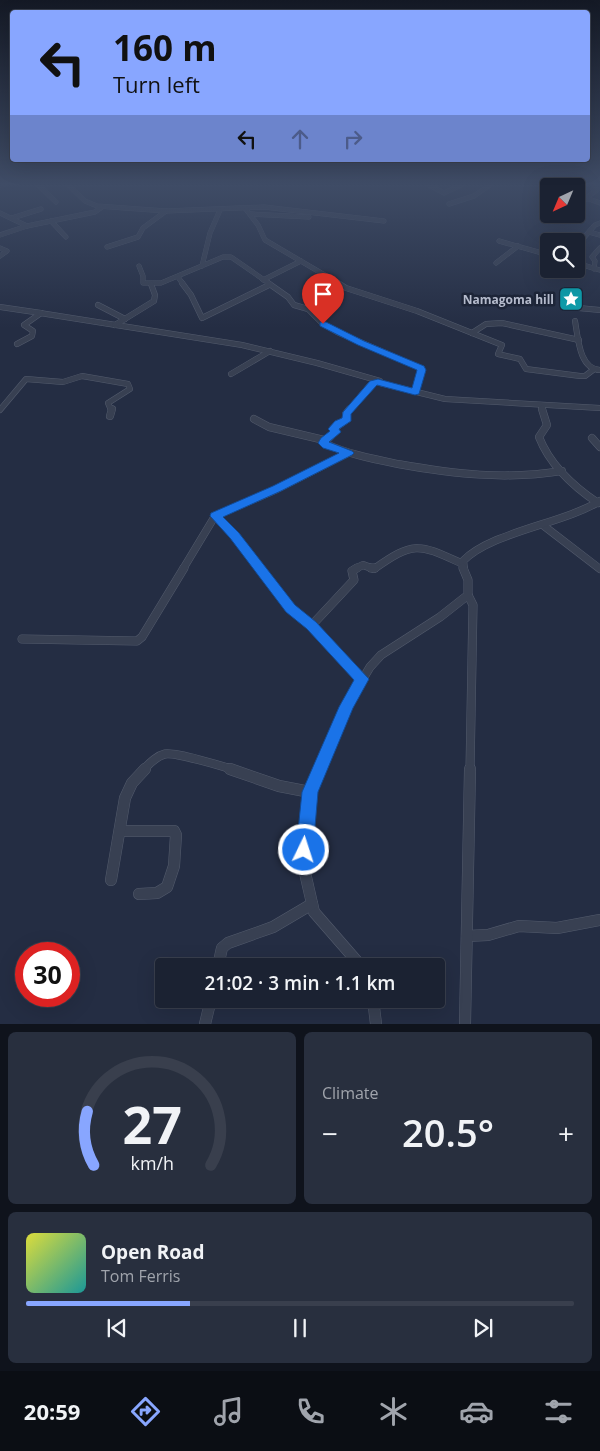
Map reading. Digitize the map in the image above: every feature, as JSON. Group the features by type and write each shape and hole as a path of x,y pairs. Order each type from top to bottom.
{"street":[{"path":"61,232 66,237"},
{"path":"107,247 138,237 141,232"},
{"path":"202,266 211,232"},
{"path":"261,232 265,240 358,293 417,311 502,345 498,354 520,359 523,366 529,370 585,376 597,370"},
{"path":"585,236 589,232 600,235"},
{"path":"499,241 540,252"},
{"path":"496,262 518,246"},
{"path":"0,248 7,251 0,256"},
{"path":"597,269 592,257 600,248"},
{"path":"138,266 143,276 142,282 152,284 178,277 229,256 288,297 294,305 308,309 323,324 337,332 420,368 422,370 415,392"},
{"path":"263,280 301,261"},
{"path":"178,277 191,295 202,318 269,285"},
{"path":"115,325 154,301 156,295 152,284"},
{"path":"191,295 198,292"},
{"path":"98,305 125,319"},
{"path":"0,307 200,338 270,352 362,375 398,388"},
{"path":"568,307 600,310"},
{"path":"17,344 32,336 33,331 24,325 40,315 40,313"},
{"path":"575,320 587,366 597,370"},
{"path":"472,333 486,324 502,323 579,340"},
{"path":"231,374 270,352"},
{"path":"0,410 26,380 63,382 82,376 128,384 130,389 108,402 112,408 110,416"},
{"path":"254,419 269,427 324,440 336,432 333,429 339,423 347,419 346,414 371,384 378,382 445,399 600,408"},
{"path":"465,1024 473,605 468,595 468,581 463,564 464,560 475,550 577,514 599,502 577,488 541,444 539,437 548,425 541,405"},
{"path":"592,438 600,447"},
{"path":"324,440 327,446 348,453 451,472 504,477 562,471"},
{"path":"22,639 137,641 142,637 215,516 348,453"},
{"path":"215,516 235,536 290,609 312,625 362,679"},
{"path":"544,526 600,569"},
{"path":"312,625 354,580 352,571 363,565 374,569 402,549 418,546 426,547 463,564"},
{"path":"354,958 314,912 303,864 310,792 346,707 362,679 381,655 445,614 468,595"},
{"path":"112,880 125,798 132,783 153,760 166,754 216,764 279,786 310,792"},
{"path":"121,831 174,831 176,835 170,884 165,891 155,894 139,894"},
{"path":"220,958 222,948 228,944 273,927 312,904"},
{"path":"467,936 488,935 519,926 557,928 600,920"},
{"path":"205,1024 209,1008"},
{"path":"374,1008 376,1024"}],"place":[{"name":"Namagoma hill","path":"571,299"}],"route":[{"path":"304,850 310,792 346,707 362,679 312,625 290,609 235,536 215,516 348,453 327,446 324,440 336,432 333,429 339,423 347,419 346,414 355,406 360,396 371,384 378,382 415,392 422,370 420,368 361,343 323,324"}]}
